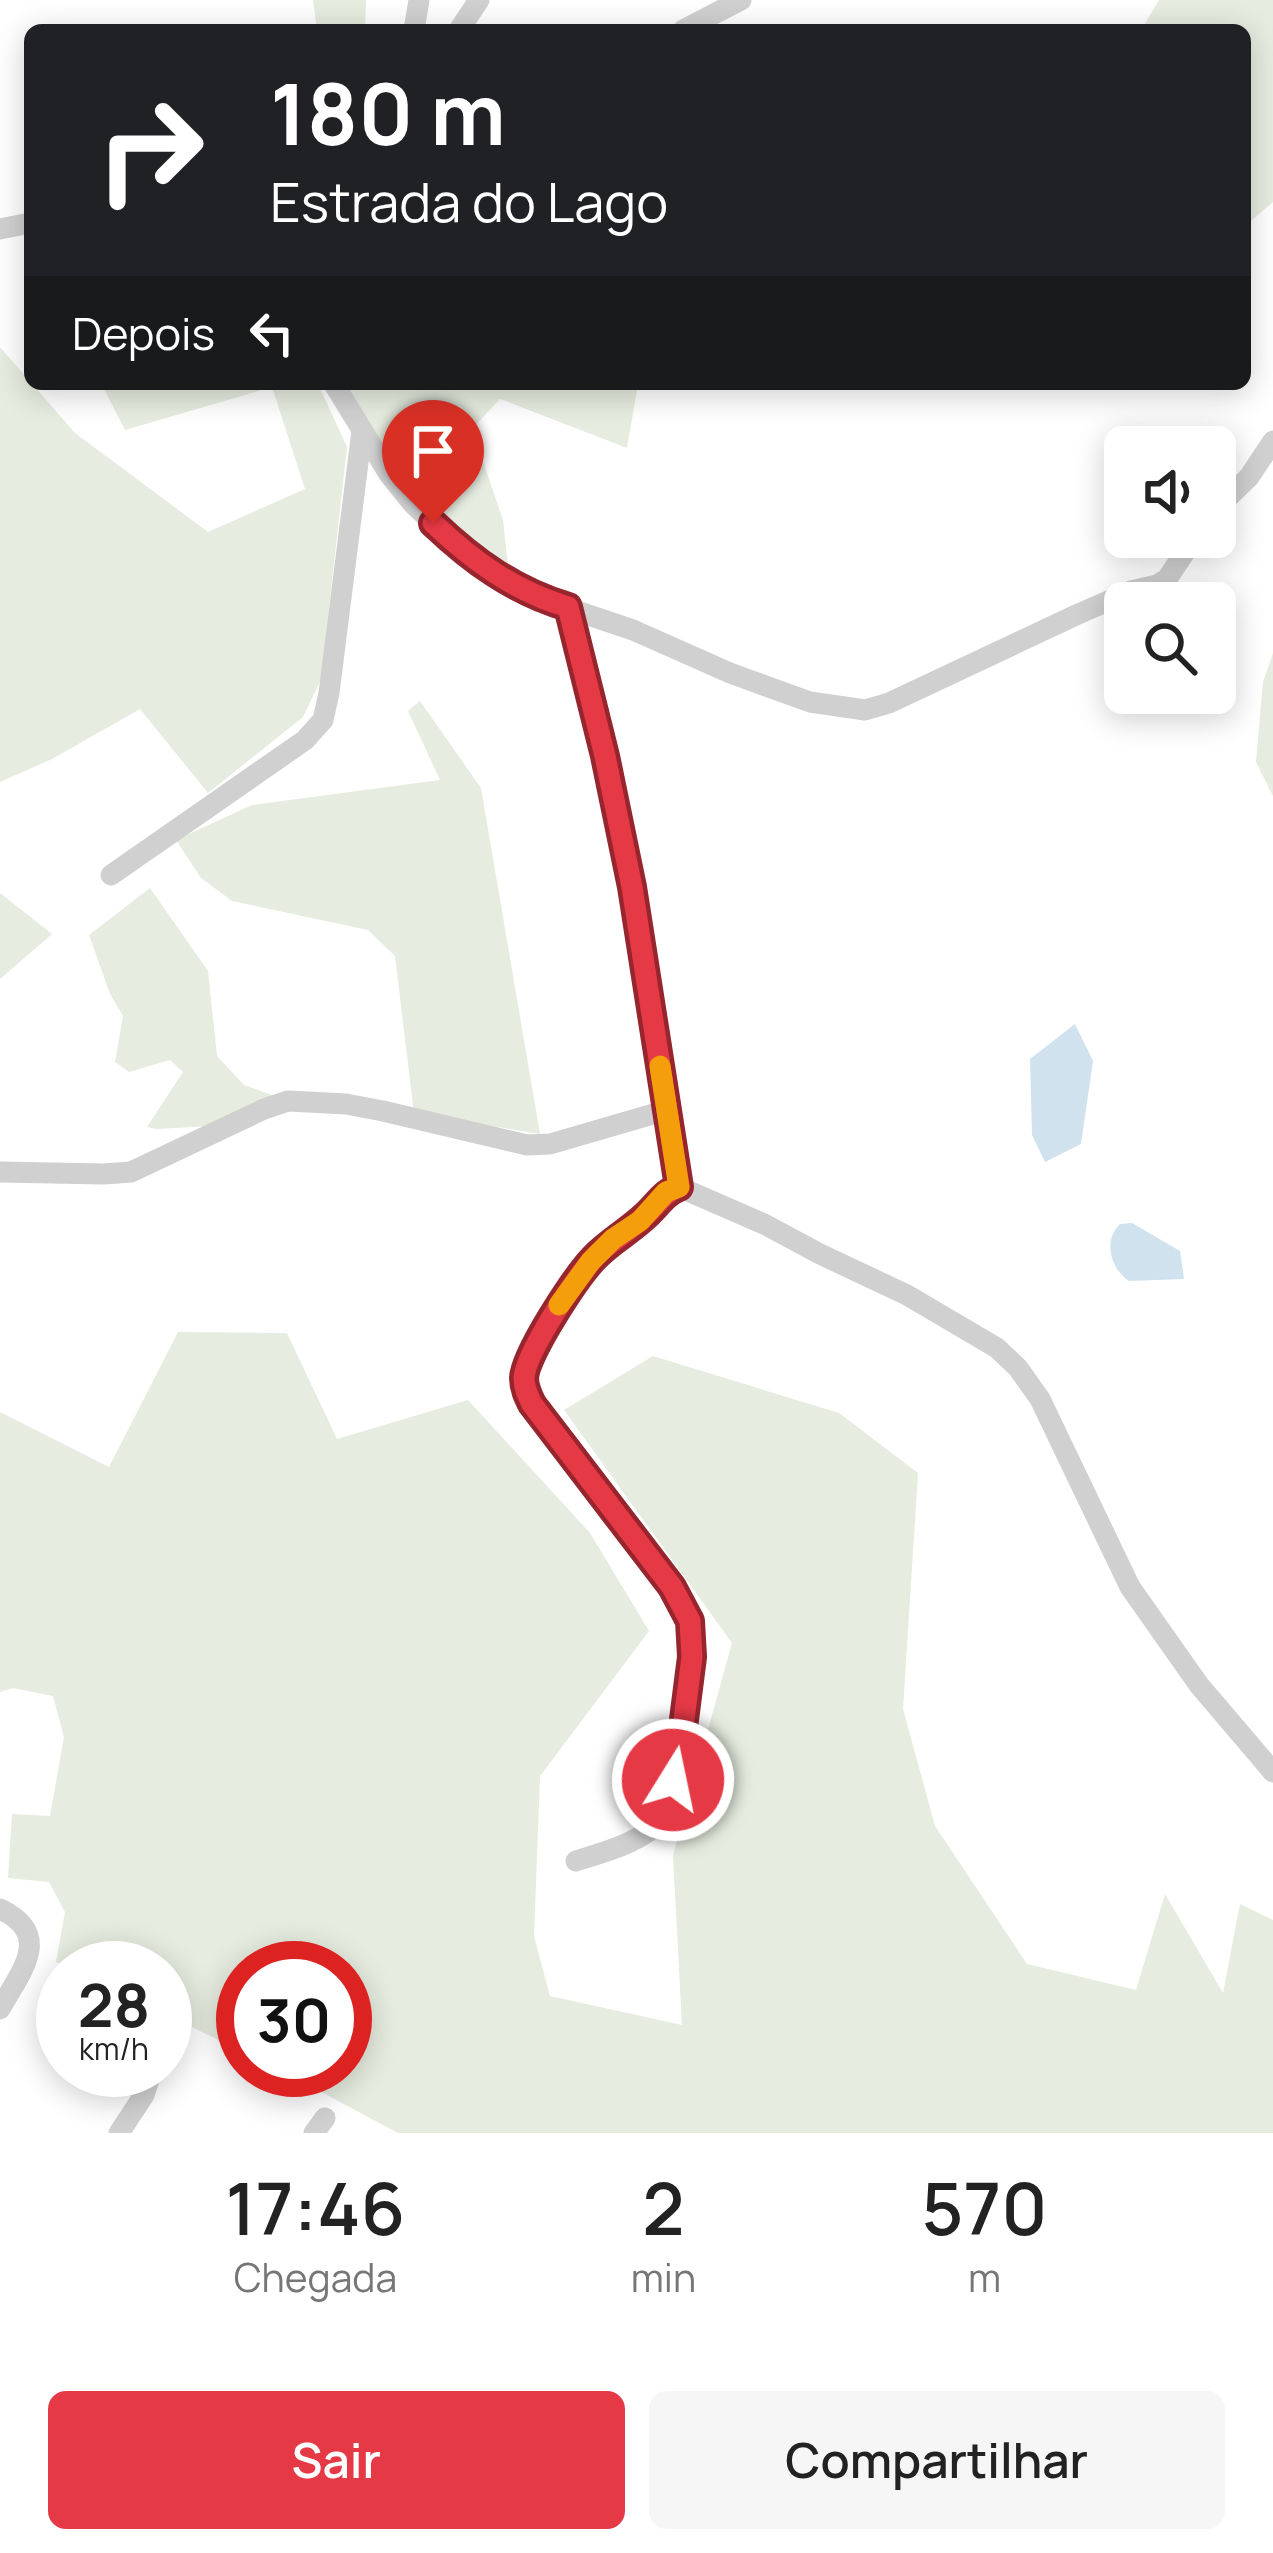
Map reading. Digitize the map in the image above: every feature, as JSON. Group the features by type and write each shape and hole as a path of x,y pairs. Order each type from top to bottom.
{"street":[{"path":"694,24 741,0"},
{"path":"338,390 413,504 490,572 516,587 810,702 865,710 889,703 1131,591 1157,585 1181,558"},
{"path":"111,875 305,740 322,719 362,431"},
{"path":"1236,490 1273,441"},
{"path":"568,607 632,887 679,1187"},
{"path":"0,1172 131,1172 288,1101 346,1104 527,1145 550,1144 667,1110"},
{"path":"576,1862 635,1838 658,1822 666,1807 680,1751 693,1638 690,1621 672,1587 532,1404 524,1375 562,1299 591,1261 640,1221 666,1192 679,1187 907,1295 997,1348 1040,1399 1130,1587 1199,1684 1273,1772"},
{"path":"0,1909 30,1935 28,1957 0,2009"},
{"path":"119,2133 143,2097"}],"shaded area":[{"path":"313,0 366,0 365,24 316,24"},
{"path":"1159,0 1273,0 1273,202 1251,221 1251,24 1145,24"},
{"path":"0,347 24,375 24,390 38,390 75,433 208,532 305,489 273,390 321,390 347,447 321,679 303,717 208,793 140,709 52,759 0,782"},
{"path":"105,390 262,390 125,430"},
{"path":"348,390 637,390 627,448 500,399 472,429 503,520 508,565 495,564 401,473"},
{"path":"1273,653 1273,796 1256,762 1263,682"},
{"path":"420,701 481,788 540,1134 414,1113 395,956 368,930 232,901 201,878 176,840 252,805 440,780 408,711"},
{"path":"150,888 208,971 217,1056 244,1085 283,1099 211,1126 147,1127 183,1072 170,1060 129,1072 115,1062 123,1016 89,935"},
{"path":"0,893 52,934 0,979"},
{"path":"178,1332 287,1333 337,1439 468,1400 590,1533 649,1631 540,1776 534,1936 550,1996 682,2025 673,1855 732,1643 564,1410 653,1356 839,1413 918,1473 903,1709 935,1826 1027,1964 1136,1990 1165,1894 1223,1993 1240,1904 1273,1920 1273,2133 398,2133 331,2097 372,2097 372,1941 216,1941 216,2039 192,2027 192,1941 60,1941 65,1912 49,1882 8,1878 12,1814 50,1816 64,1737 53,1696 13,1688 0,1692 0,1412 109,1467"}],"water":[{"path":"1075,1024 1093,1061 1081,1144 1045,1162 1032,1135 1030,1059"},
{"path":"1132,1223 1180,1251 1184,1279 1129,1281 1122,1275 1110,1246 1120,1224"}],"slow traffic":[{"path":"559,1305 613,1239 640,1221 666,1192 679,1187 660,1066"}],"route":[{"path":"433,523 490,572 568,607 632,887 679,1187 666,1192 640,1221 591,1261 562,1299 524,1375 532,1404 672,1587 690,1621 692,1657 673,1780"}]}
